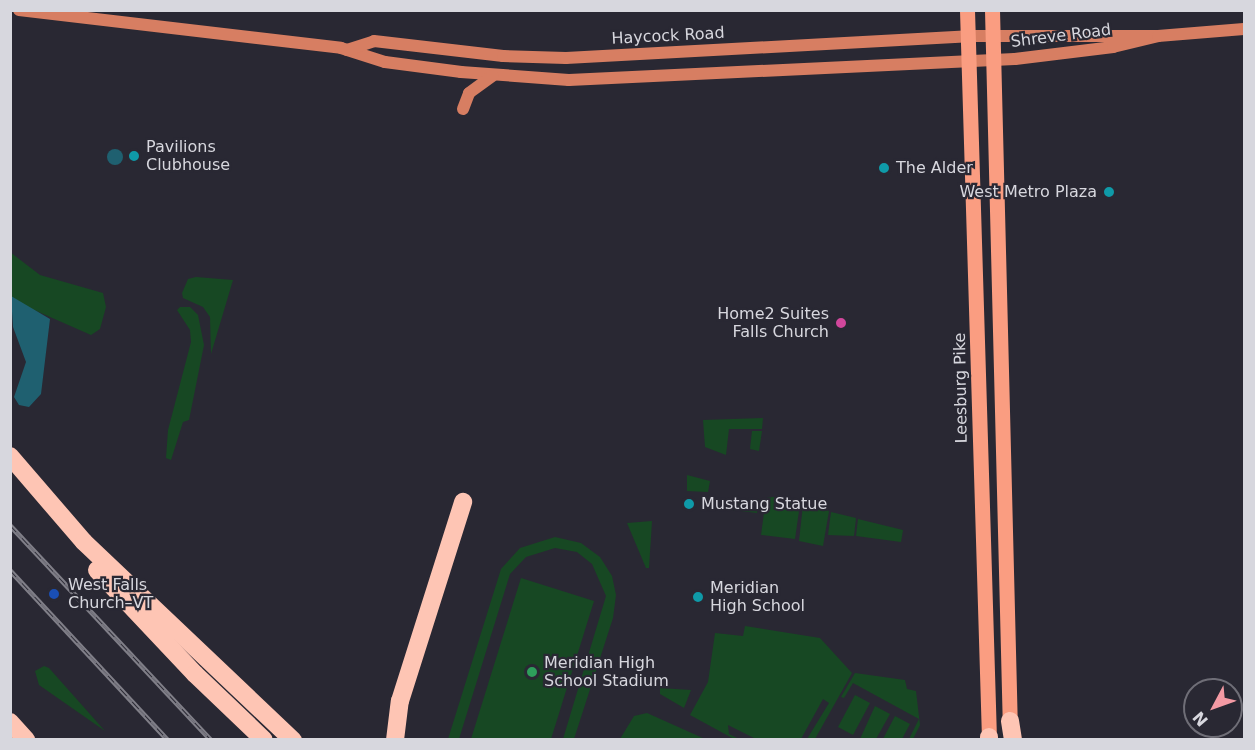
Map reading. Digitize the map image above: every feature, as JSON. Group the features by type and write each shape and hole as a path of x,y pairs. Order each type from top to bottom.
{"highway":[{"path":"10,456 84,542 293,740"},
{"path":"10,469 147,625 264,740"},
{"path":"395,740 399,701 463,502"},
{"path":"10,722 26,740"}],"main road":[{"name":"Haycock Road","path":"19,10 347,50 385,62 492,76 603,79 968,60"},
{"name":"Leesburg Pike","path":"968,10 989,739"},
{"path":"992,10 1011,733"},
{"name":"Shreve Road","path":"993,36 1158,36 1245,29"},
{"name":"Haycock Road","path":"347,50 374,41 503,56 566,58 993,36"},
{"name":"Shreve Road","path":"968,60 994,60 1104,48 1158,36"},
{"path":"464,109 473,88 492,76"}],"green space":[{"path":"10,252 40,275 103,293 106,307 100,329 91,335 16,302 11,297"},
{"path":"196,277 233,280 211,354 210,317 203,307 183,298 182,293 188,279"},
{"path":"180,307 190,307 198,315 204,345 189,420 183,422 171,460 166,458 168,430 191,342 190,330 177,310"},
{"path":"763,418 762,429 729,429 726,455 705,447 703,420"},
{"path":"752,431 762,431 759,451 750,449"},
{"path":"687,475 710,481 708,492 687,491"},
{"path":"773,497 800,504 795,539 761,535 766,498"},
{"path":"759,499 757,513 733,510 734,501"},
{"path":"803,505 829,511 823,546 799,541"},
{"path":"831,512 856,518 854,536 828,535"},
{"path":"858,519 903,530 901,542 856,536"},
{"path":"652,521 649,568 646,568 627,523"},
{"path":"555,537 581,543 600,557 612,576 616,595 613,618 574,739 563,739 606,596 592,564 577,552 555,548 526,557 510,574 459,739 448,739 501,569 520,548"},
{"path":"521,578 594,601 551,739 471,739"},
{"path":"745,626 820,638 852,673 815,739 807,739 829,703 823,699 801,739 756,739 728,725 729,734 739,739 734,739 690,715 708,682 715,633 743,636"},
{"path":"44,666 49,668 105,731 39,685 35,671"},
{"path":"855,673 905,680 907,689 916,691 920,725 913,739 909,739 919,719 853,683 844,698 841,697"},
{"path":"660,688 691,690 684,708 660,694"},
{"path":"855,695 870,703 853,735 838,727"},
{"path":"875,706 890,714 876,739 860,739"},
{"path":"647,713 705,739 620,739 634,716"},
{"path":"895,716 910,724 902,739 883,739"}],"water":[{"path":"115,149 121,151 123,157 121,163 115,165 109,163 107,157 109,151"},
{"path":"11,296 50,319 41,394 29,407 19,405 14,397 26,362 13,327"}],"railway":[{"path":"10,525 211,740"},
{"path":"10,570 168,740"}],"place":[{"name":"Pavilions Clubhouse","path":"134,156"},
{"name":"The Alder","path":"884,168"},
{"name":"West Metro Plaza","path":"1109,192"},
{"name":"Home2 Suites Falls Church","path":"841,323"},
{"name":"Mustang Statue","path":"689,504"},
{"name":"West Falls Church–VT","path":"54,594"},
{"name":"Meridian High School","path":"698,597"},
{"name":"Meridian High School Stadium","path":"532,672"}]}
